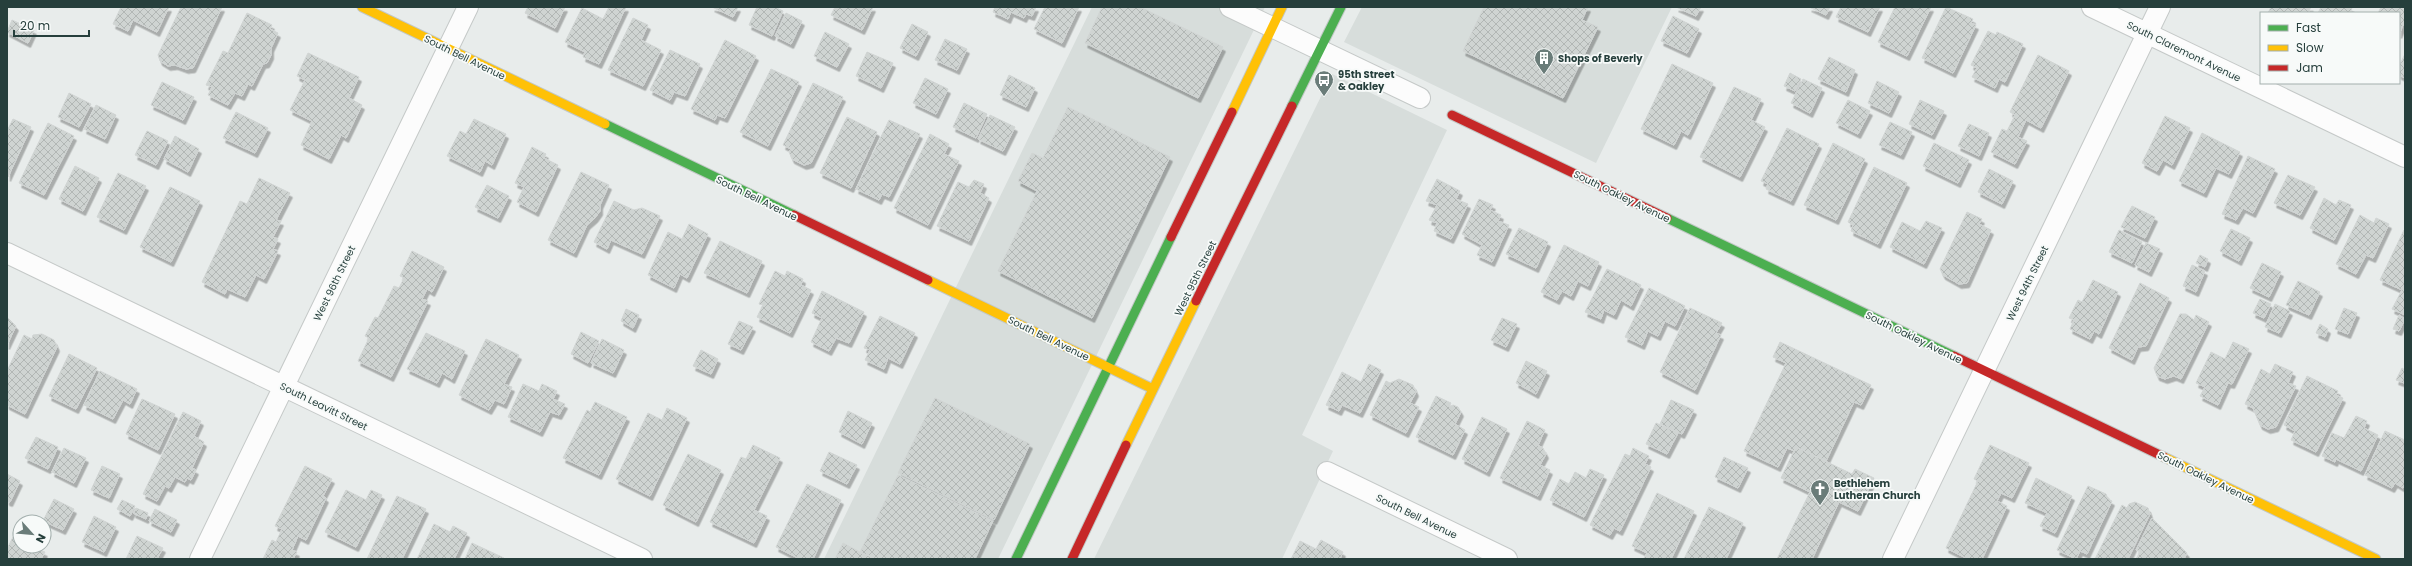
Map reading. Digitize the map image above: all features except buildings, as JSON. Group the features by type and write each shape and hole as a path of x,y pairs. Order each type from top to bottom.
{"street":[{"name":"South Bell Avenue","path":"362,7 1153,389"},
{"name":"West 96th Street","path":"200,559 468,7"},
{"path":"1230,7 1420,98"},
{"path":"1016,559 1282,7"},
{"name":"West 95th Street","path":"1072,559 1153,389 1341,7"},
{"name":"South Claremont Avenue","path":"2092,7 2405,157"},
{"name":"West 94th Street","path":"1893,559 2160,7"},
{"name":"South Oakley Avenue","path":"1452,115 2376,559"},
{"name":"South Leavitt Street","path":"7,253 642,559"},
{"name":"South Bell Avenue","path":"1327,472 1507,559"}],"shaded area":[{"path":"1092,7 1265,7 998,559 824,559"},
{"name":"Shops of Beverly","path":"1362,7 1672,7 1596,163 1344,42"},
{"path":"1332,74 1447,130 1302,435 1333,451 1282,559 1094,559"}],"traffic: fast":[{"path":"1292,106 1341,7"},
{"path":"605,124 794,215"},
{"path":"1667,218 1954,356"},
{"path":"1016,559 1171,237"}],"traffic: slow":[{"path":"362,7 605,124"},
{"path":"1232,112 1282,7"},
{"path":"928,280 1153,389"},
{"path":"1126,445 1196,301"},
{"path":"2164,457 2376,559"}],"traffic: jam":[{"path":"1196,301 1292,106"},
{"path":"1171,237 1232,112"},
{"path":"1452,115 1667,218"},
{"path":"794,215 928,280"},
{"path":"1954,356 2164,457"},
{"path":"1072,559 1126,445"}],"place":[{"name":"Shops of Beverly","path":"1544,75"},
{"name":"95th Street & Oakley","path":"1324,97"},
{"name":"Bethlehem Lutheran Church","path":"1820,506"}]}
